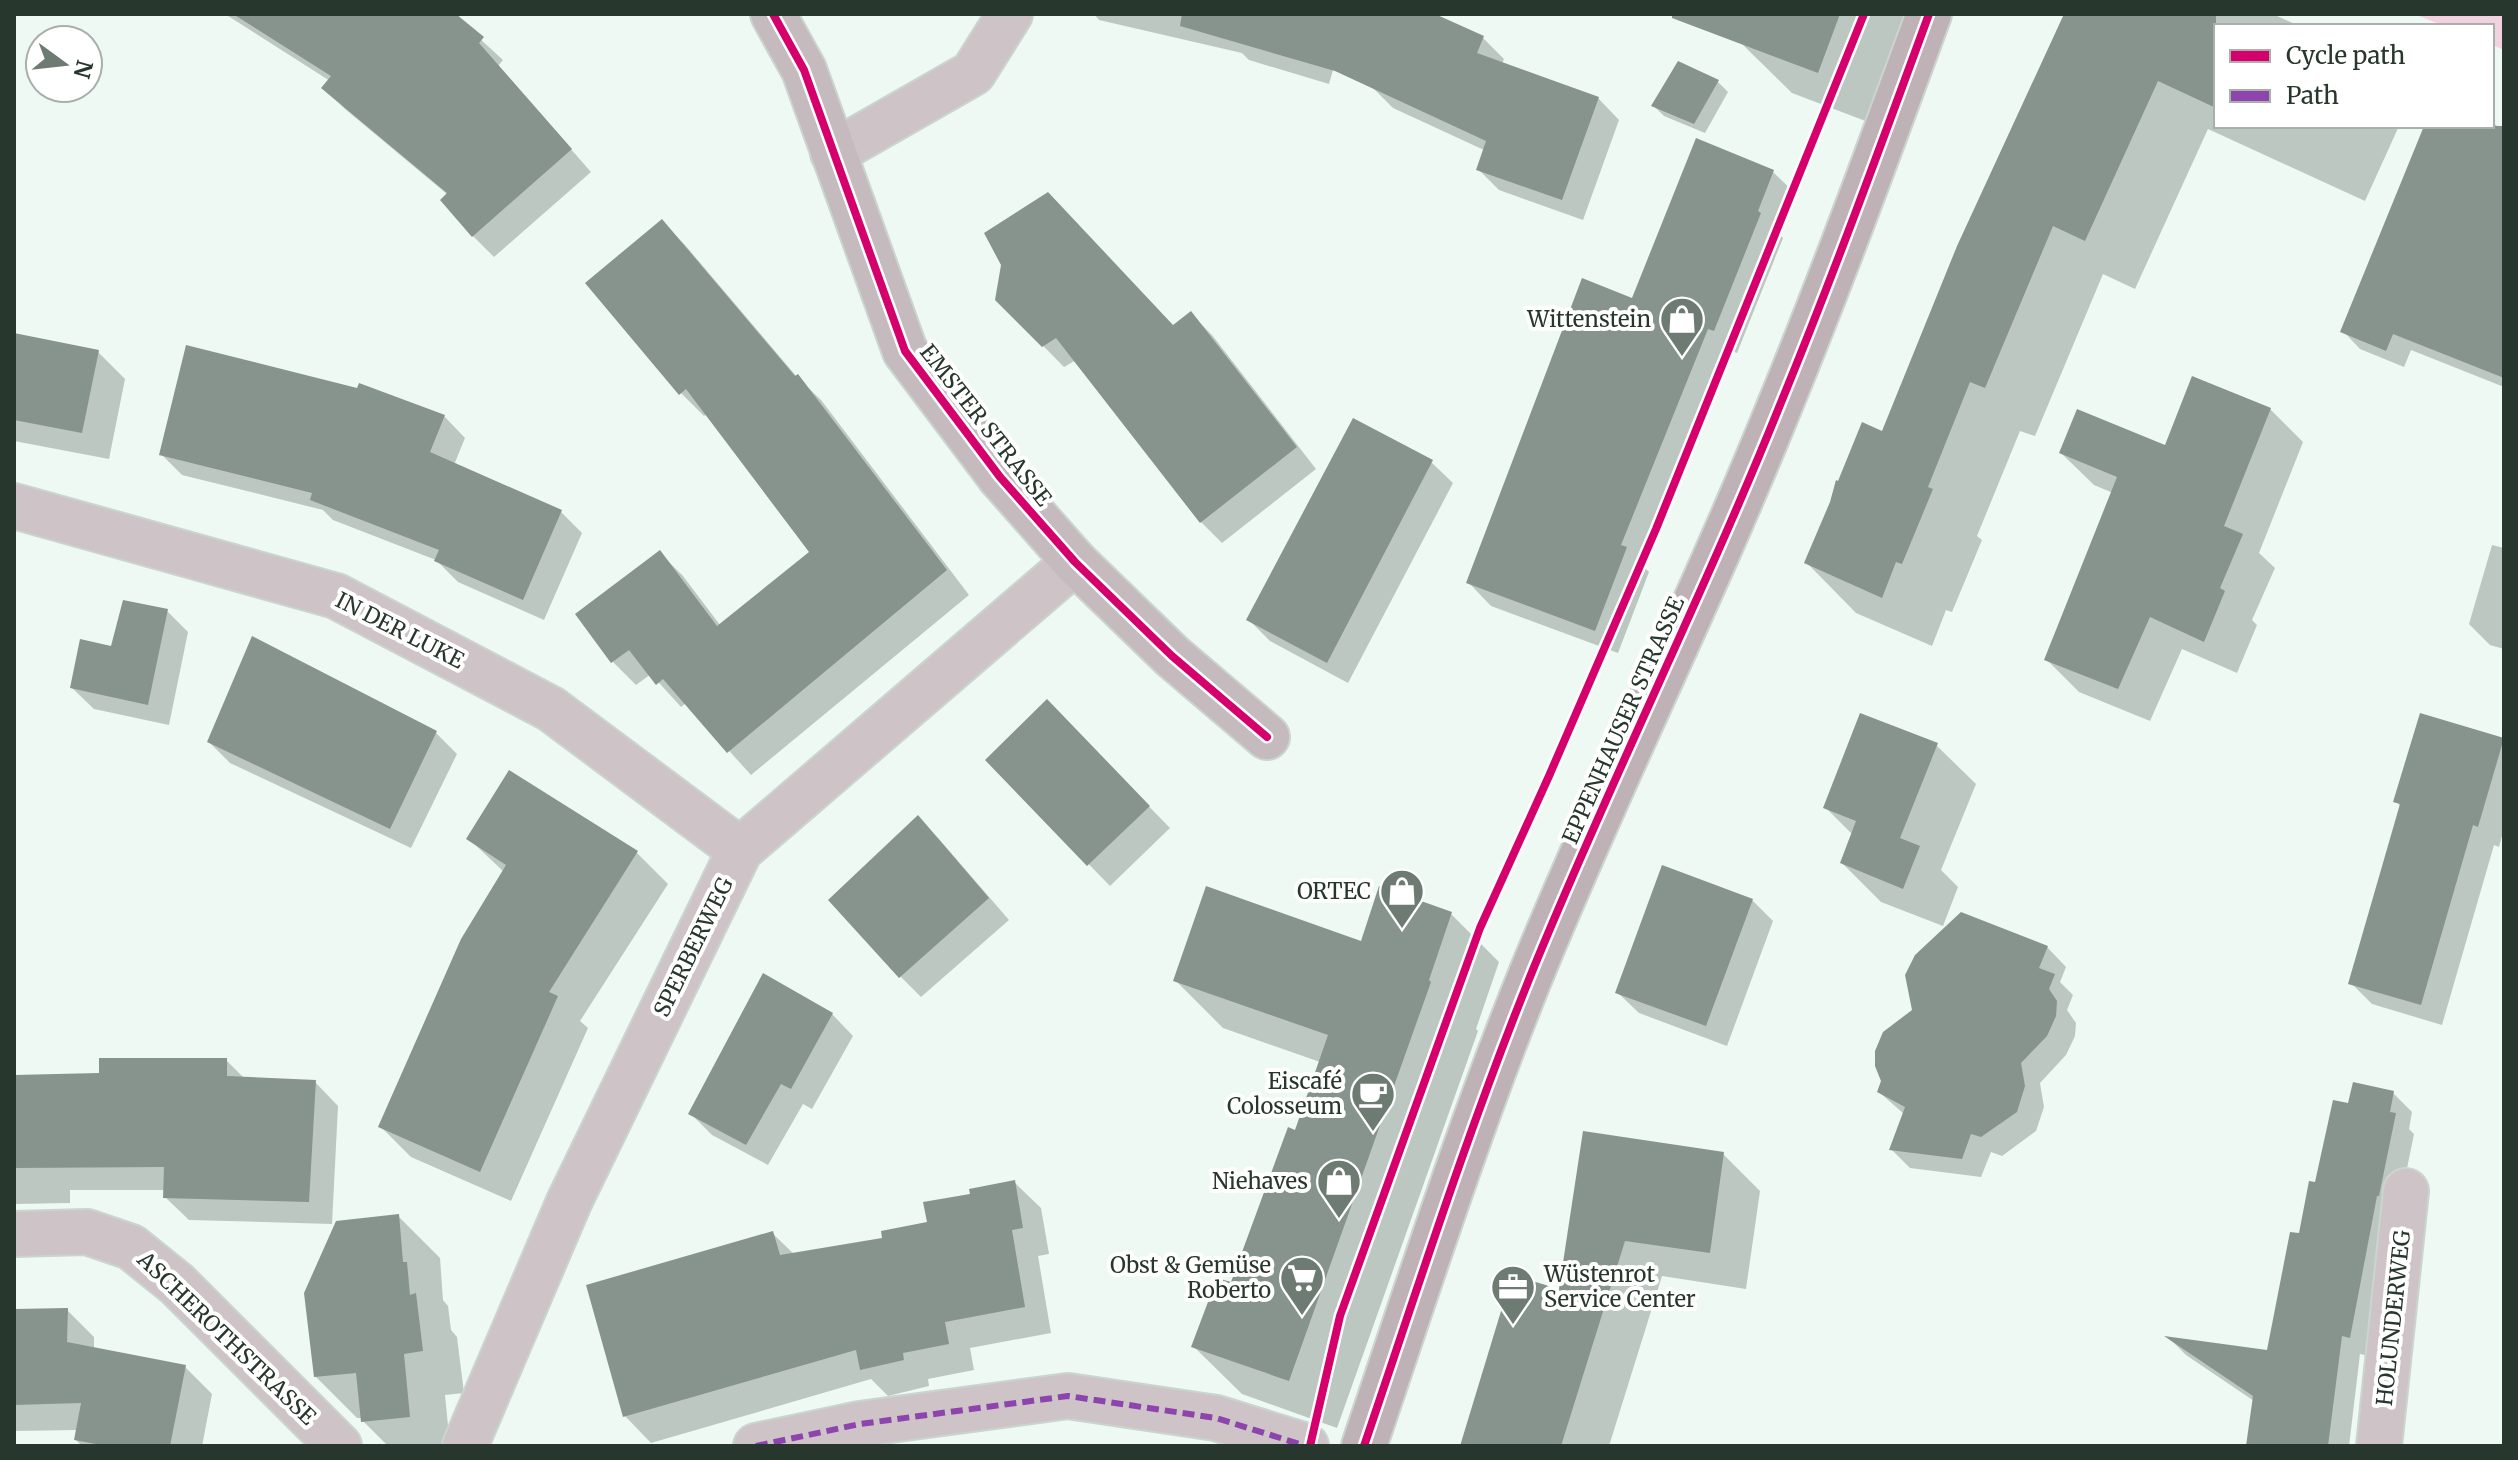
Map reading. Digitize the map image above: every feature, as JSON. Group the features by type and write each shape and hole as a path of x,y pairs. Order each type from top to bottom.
{"main road":[{"name":"EPPENHAUSER STRASSE","path":"1364,1446 1430,1251 1529,982 1780,405 1868,181 1929,14"}],"street":[{"name":"EMSTER STRASSE","path":"773,14 804,70 905,351 1000,477 1075,562 1172,656 1267,737"},
{"path":"833,153 973,73 1010,14"},
{"name":"IN DER LUKE","path":"14,506 336,596 551,709 740,850"},
{"name":"SPERBERWEG","path":"465,1446 569,1202 740,850 1075,562"},
{"name":"HOLUNDERWEG","path":"2379,1446 2406,1191"},
{"name":"ASCHEROTHSTRASSE","path":"14,1234 87,1232 131,1247 177,1284 339,1446"},
{"path":"756,1446 860,1424 1068,1396 1216,1418 1306,1446"}],"shaded area":[{"path":"2414,14 2504,14 2504,50 2494,46 2494,24 2439,24"}],"building":[{"path":"233,14 456,14 484,37 479,43 572,149 472,237 440,200 447,193 321,88 331,76"},
{"path":"1182,14 1435,14 1484,36 1477,53 1599,97 1562,200 1476,170 1486,141 1335,71 1180,26"},
{"path":"1672,14 1840,14 1818,73 1672,18"},
{"path":"2064,14 2216,14 2214,107 2158,81 2085,241 2053,226 1985,388 1970,382 1928,487 1933,489 1902,564 1896,562 1882,598 1804,563 1862,422 1882,431 1957,246"},
{"path":"1678,61 1719,80 1694,124 1651,106"},
{"path":"2504,126 2504,378 2393,334 2386,351 2340,332 2423,128"},
{"path":"1696,138 1774,170 1758,211 1761,213 1714,331 1708,329 1621,545 1627,547 1595,631 1466,583 1582,278 1632,298"},
{"path":"1048,192 1173,325 1191,311 1297,447 1200,523 1056,338 1042,347 995,300 1001,265 984,233"},
{"path":"662,219 795,376 798,374 947,570 727,753 663,679 656,685 629,650 611,663 575,614 660,550 717,626 809,552 686,389 679,395 585,283"},
{"path":"14,333 99,350 82,433 14,420"},
{"path":"186,345 357,388 359,383 445,415 430,452 562,510 523,600 434,561 439,550 310,500 312,493 159,455"},
{"path":"2192,376 2271,408 2224,526 2243,534 2220,588 2225,591 2204,642 2150,617 2118,689 2044,660 2117,477 2059,453 2077,409 2165,445"},
{"path":"1353,418 1433,460 1327,663 1246,620"},
{"path":"123,600 168,609 148,705 70,688 80,639 111,646"},
{"path":"252,636 437,731 390,829 207,742"},
{"path":"1047,699 1150,806 1087,866 985,760"},
{"path":"1860,713 1938,743 1900,838 1920,846 1903,889 1840,863 1856,821 1823,808"},
{"path":"2420,713 2504,738 2478,827 2473,825 2421,1005 2348,984 2400,804 2393,802"},
{"path":"509,770 638,851 549,992 558,996 480,1172 378,1127 461,939 506,865 466,839"},
{"path":"918,815 989,898 899,978 828,900"},
{"path":"1662,865 1753,899 1706,1026 1615,993"},
{"path":"1206,886 1361,941 1379,886 1452,912 1429,980 1431,982 1289,1381 1191,1347 1217,1278 1231,1282 1288,1127 1295,1130 1328,1035 1173,981"},
{"path":"1961,912 2048,946 2039,968 2055,974 2049,989 2057,1001 2056,1016 2047,1036 2021,1063 2025,1086 2017,1112 1981,1137 1971,1134 1962,1159 1889,1150 1905,1107 1877,1092 1881,1081 1875,1066 1875,1051 1883,1032 1912,1010 1905,975 1915,955"},
{"path":"763,973 833,1013 791,1089 781,1084 746,1145 688,1114"},
{"path":"99,1058 227,1058 227,1076 316,1080 309,1202 163,1198 164,1167 14,1168 14,1075 99,1073"},
{"path":"2353,1082 2394,1091 2390,1112 2396,1113 2350,1338 2342,1336 2328,1446 2246,1446 2253,1396 2164,1336 2267,1350 2290,1232 2299,1233 2309,1181 2315,1182 2333,1100 2348,1103"},
{"path":"1583,1131 1724,1152 1710,1253 1625,1241 1561,1446 1460,1446 1512,1275 1559,1289"},
{"path":"1015,1180 1023,1228 1012,1230 1025,1307 945,1322 949,1344 903,1353 904,1360 860,1370 856,1350 623,1417 586,1285 773,1231 780,1255 882,1238 881,1231 927,1222 923,1202 970,1194 969,1189"},
{"path":"399,1214 403,1262 407,1262 410,1295 416,1293 423,1351 404,1354 410,1417 361,1422 356,1373 314,1377 304,1293 336,1221"},
{"path":"68,1308 67,1342 186,1365 170,1446 107,1446 74,1440 81,1403 14,1405 14,1309"}],"marked path":[{"path":"756,1446 860,1424 1068,1396 1216,1418 1306,1446"}],"cycle path":[{"path":"773,14 804,70 905,351 1000,477 1075,562 1172,656 1267,737"},
{"path":"1310,1446 1340,1316 1480,928 1656,529 1864,14"},
{"path":"1364,1446 1509,1030 1562,901 1780,405 1929,14"}],"place":[{"name":"Wittenstein","path":"1682,358"},
{"name":"ORTEC","path":"1402,930"},
{"name":"Eiscafé Colosseum","path":"1373,1133"},
{"name":"Niehaves","path":"1339,1220"},
{"name":"Obst & Gemüse Roberto","path":"1302,1317"},
{"name":"Wüstenrot Service Center","path":"1513,1326"}]}
